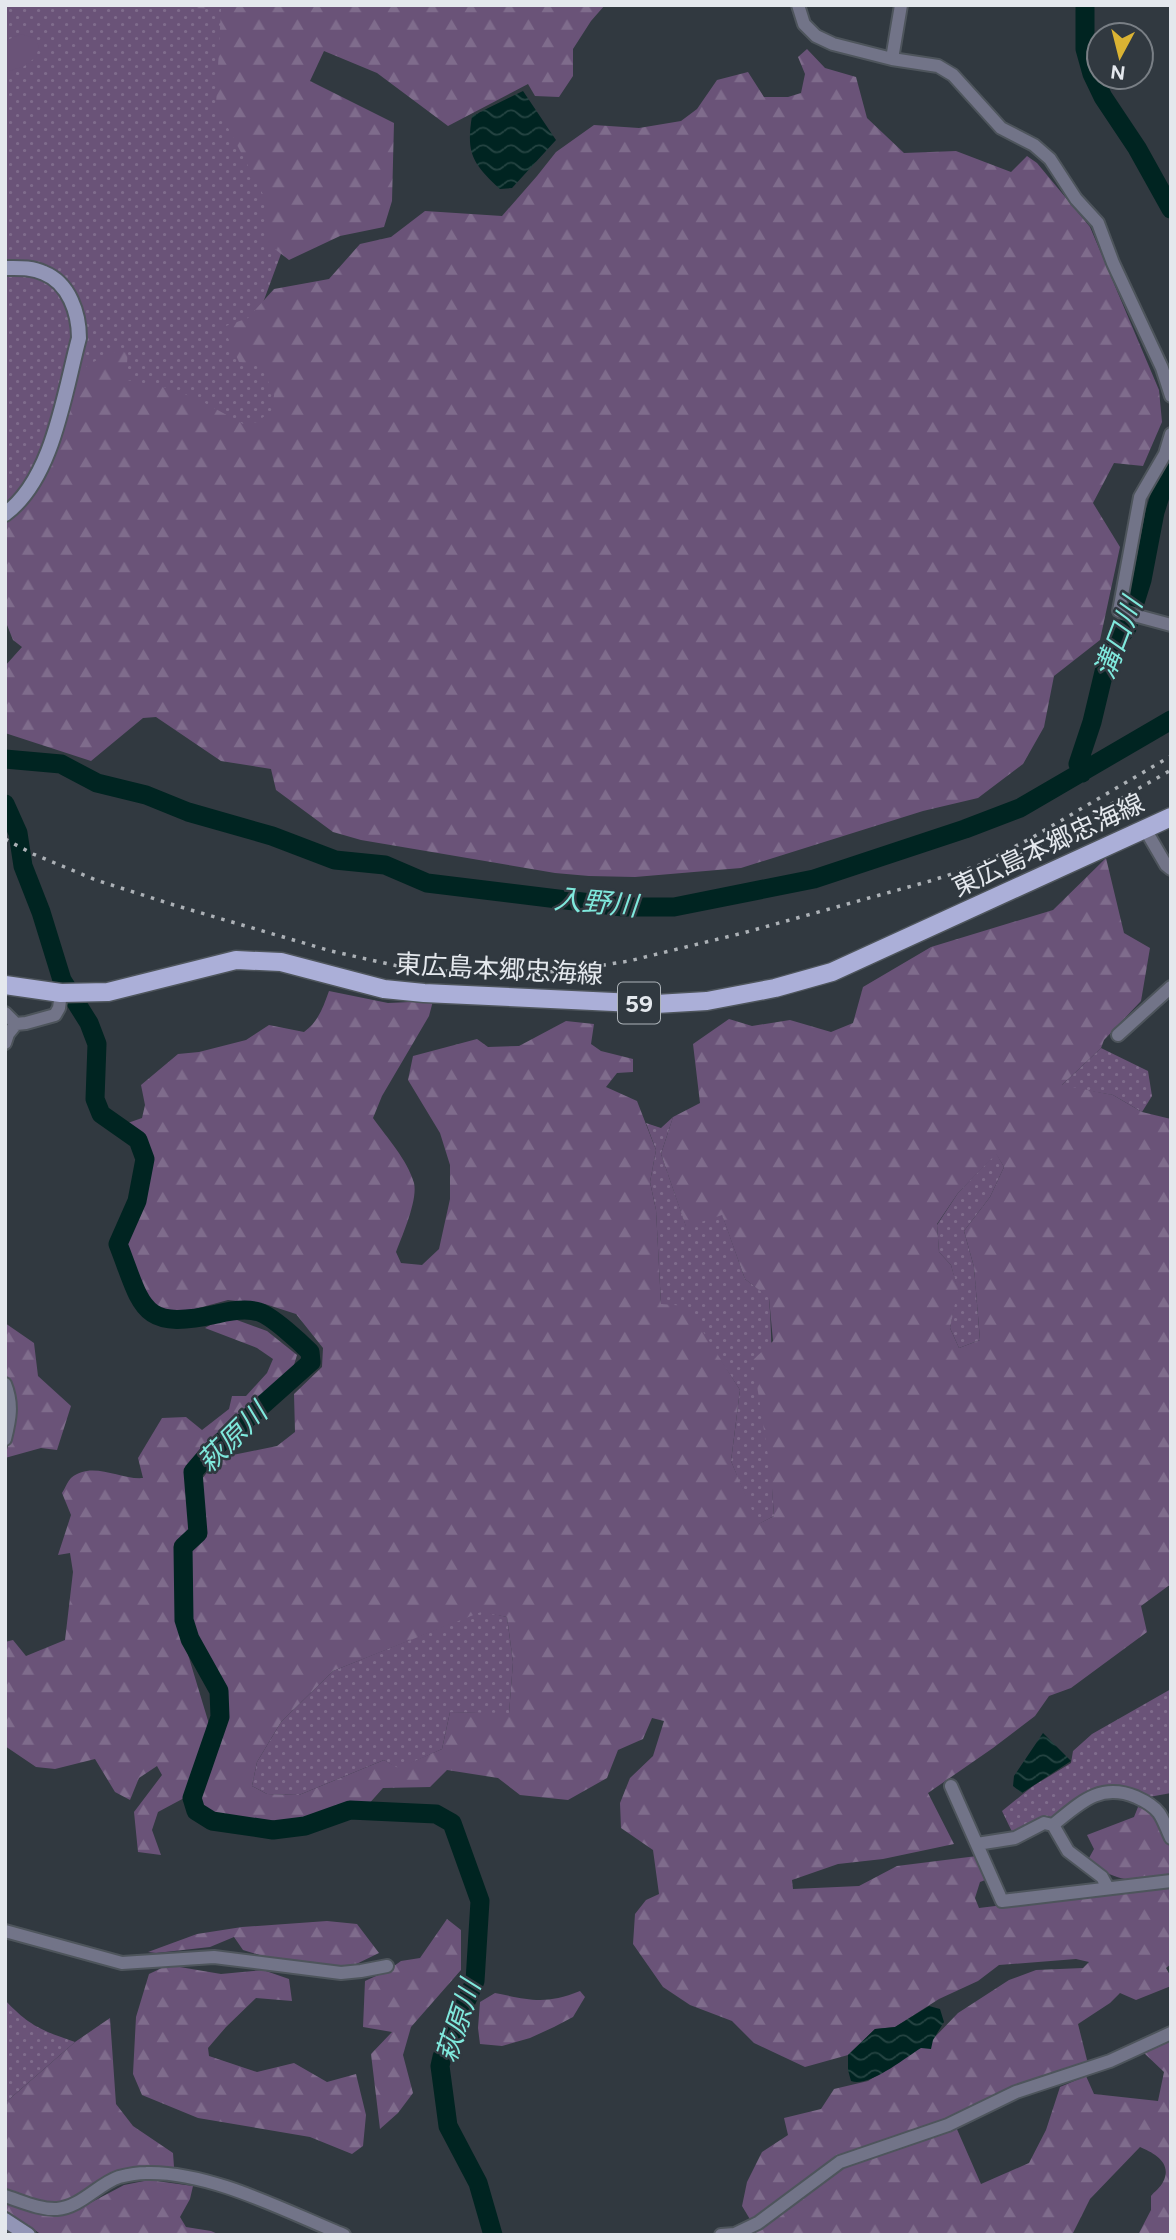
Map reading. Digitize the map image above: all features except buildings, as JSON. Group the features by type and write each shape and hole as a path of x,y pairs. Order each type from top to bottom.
{"main road":[{"name":"東広島本郷忠海線","path":"5,985 70,993 108,992 236,960 281,962 384,989 424,993 656,1004 707,1001 775,988 832,972 1171,817"}],"street":[{"path":"798,5 804,24 816,36 833,44 892,59 938,66 953,75 1001,128 1034,145 1050,159 1076,199 1098,223 1162,368 1171,396"},
{"path":"892,59 901,5"},
{"path":"5,268 46,273 58,283 77,310 79,338 43,467 28,492 5,514"},
{"path":"1171,434 1165,454 1140,497 1119,611 1171,625"},
{"path":"1144,829 1171,869"},
{"path":"1118,1035 1171,987"},
{"path":"5,1043 16,1024 55,1015 70,993"},
{"path":"5,1013 16,1024"},
{"path":"5,1384 11,1400 5,1439"},
{"path":"951,1786 1003,1901 1171,1881"},
{"path":"1053,1825 1082,1801 1106,1792 1123,1792 1146,1802 1159,1813 1171,1838"},
{"path":"977,1844 1015,1838 1044,1823 1053,1825 1068,1851 1102,1877 1108,1888"},
{"path":"5,1931 122,1963 214,1958 341,1973 387,1966"},
{"path":"721,2235 735,2234 758,2223 840,2162 948,2125 1016,2092 1110,2061 1171,2033"},
{"path":"5,2196 39,2206 58,2208 75,2203 118,2178 145,2173 171,2174 231,2187 344,2235"},
{"path":"5,2220 28,2235"}],"green space":[{"path":"5,5 243,5 292,224 250,338 293,403 258,434 27,522 5,527"},
{"path":"116,5 605,5 573,49 573,76 559,97 535,96 528,84 448,126 377,73 324,51 310,81 394,123 392,201 384,227 340,236 289,260 267,243 267,202 216,105 221,9"},
{"path":"21,34 34,38 39,46 36,57 23,67 5,72 5,41"},
{"path":"807,49 825,68 856,77 867,118 904,153 956,151 1011,172 1027,156 1037,163 1090,227 1159,390 1162,422 1143,466 1114,463 1093,503 1120,547 1100,640 1054,676 1044,727 1023,764 978,798 923,811 741,868 635,877 589,876 555,873 361,840 333,832 276,790 271,769 221,761 156,717 143,718 91,761 5,733 5,666 22,647 13,640 5,620 5,521 22,508 45,474 54,455 76,373 105,355 128,348 126,380 173,389 245,425 257,422 272,410 274,395 262,367 239,362 223,327 248,318 274,289 329,279 360,244 391,237 425,211 502,216 556,152 594,125 639,128 681,121 697,109 717,80 748,72 764,97 788,97 801,93 805,74 798,57"},
{"path":"1106,858 1124,933 1150,948 1141,1001 1104,1040 1101,1048 1062,1085 1113,1095 1142,1112 1171,1119 1171,1584 1141,1606 1147,1632 1071,1688 1049,1696 1035,1716 928,1793 954,1844 883,1859 838,1864 792,1880 793,1889 859,1886 897,1866 977,1856 988,1879 980,1882 975,1898 979,1908 1171,1885 1171,1964 1166,1968 1171,1977 1171,1986 1136,2000 1120,1993 1110,2003 1078,2024 1088,2064 1015,2085 947,2119 840,2157 751,2221 742,2206 747,2182 762,2152 788,2135 784,2118 821,2109 834,2089 868,2081 932,2040 958,2013 1009,1980 1036,1970 1083,1968 1089,1962 1076,1959 999,1965 978,1981 939,1999 895,2027 875,2029 848,2055 805,2067 754,2043 732,2021 690,2005 663,1987 633,1944 635,1914 646,1900 659,1894 653,1850 621,1828 620,1803 630,1778 653,1756 664,1721 652,1718 643,1739 618,1750 607,1778 568,1800 520,1795 498,1778 447,1770 430,1787 383,1788 367,1806 343,1807 305,1823 272,1828 213,1819 198,1808 196,1796 224,1718 223,1691 190,1633 185,1617 185,1549 202,1536 202,1479 218,1458 277,1446 295,1432 294,1394 322,1367 323,1348 296,1314 265,1304 228,1300 173,1315 158,1310 143,1297 119,1245 141,1192 146,1163 139,1139 122,1125 142,1118 145,1105 141,1085 178,1054 199,1052 246,1040 269,1025 304,1032 317,1018 329,991 388,1003 433,1001 429,1016 382,1096 373,1118 402,1157 414,1183 412,1208 396,1252 401,1263 422,1265 439,1249 450,1199 450,1165 440,1133 408,1080 413,1056 477,1039 488,1047 519,1046 566,1021 594,1024 591,1044 601,1051 633,1059 633,1072 617,1073 606,1087 637,1101 656,1150 650,1182 656,1210 661,1304 687,1306 740,1390 731,1461 758,1524 774,1516 771,1475 753,1360 773,1341 769,1298 745,1279 722,1215 686,1227 661,1154 673,1117 700,1103 693,1044 729,1019 752,1026 790,1020 831,1032 853,1023 863,987 931,947 1053,910","holes":["996,1154 1004,1167 990,1197 964,1231 974,1267 980,1340 959,1348 950,1328 958,1289 951,1265 939,1252 937,1224 958,1193","481,1612 507,1617 513,1662 509,1713 450,1712 442,1749 398,1768 384,1760 299,1795 267,1794 252,1786 257,1762 281,1722 333,1671"]},
{"path":"1101,1048 1148,1071 1152,1096 1142,1112 1113,1095 1061,1086"},
{"path":"673,1117 661,1154 686,1226 722,1214 745,1279 769,1297 774,1516 757,1525 731,1461 740,1390 717,1355 675,1307 661,1305 656,1210 650,1182 656,1150 646,1123 661,1128"},
{"path":"996,1153 1004,1167 990,1197 964,1231 974,1267 980,1340 959,1348 950,1328 957,1288 951,1265 939,1252 937,1225 958,1193"},
{"path":"226,1316 267,1331 297,1355 291,1375 211,1440 187,1471 193,1532 177,1548 177,1618 209,1724 186,1797 158,1812 152,1830 161,1855 138,1852 134,1812 162,1775 157,1766 139,1778 130,1800 115,1792 95,1759 55,1769 36,1767 5,1746 5,1642 13,1640 26,1656 65,1640 73,1572 70,1553 58,1555 71,1515 62,1493 71,1478 79,1473 97,1471 143,1478 138,1458 162,1418 186,1417 202,1430 229,1409 232,1396 246,1396 267,1373 273,1359 257,1348 205,1328"},
{"path":"5,1323 34,1343 38,1376 71,1406 57,1450 41,1448 5,1458 14,1420 10,1385 5,1376"},
{"path":"481,1611 507,1617 513,1662 509,1714 450,1712 442,1749 398,1769 384,1760 299,1795 267,1794 252,1786 257,1762 281,1722 333,1671"},
{"path":"1171,1689 1171,1793 1149,1797 1127,1787 1084,1798 1053,1825 1015,1838 1002,1811 1033,1786 1071,1763 1073,1751 1092,1734"},
{"path":"1138,1807 1153,1811 1171,1844 1171,1878 1137,1880 1117,1877 1107,1873 1089,1858 1094,1849 1087,1835 1134,1817"},
{"path":"447,1919 461,1930 461,1970 411,2027 403,2055 413,2093 398,2113 380,2129 371,2054 392,2032 363,2027 365,1981 401,1961 420,1958"},
{"path":"327,1921 357,1924 379,1953 348,1968 286,1963 243,1950 234,1937 210,1947 148,1952 197,1934 242,1927"},
{"path":"168,1965 221,1974 263,1970 289,1979 292,2001 256,1998 208,2048 209,2056 257,2072 294,2063 327,2082 356,2074 366,2115 363,2146 352,2154 310,2137 198,2118 142,2095 133,2074 136,2017 149,1974"},
{"path":"580,1991 585,1997 573,2017 530,2038 502,2046 480,2044 480,2002 495,1993 547,2000"},
{"path":"5,2000 37,2027 75,2042 5,2103"},
{"path":"110,2018 116,2104 133,2126 173,2153 174,2167 144,2169 60,2206 38,2203 5,2192 5,2103 75,2042"},
{"path":"1171,2037 1171,2235 1138,2235 1151,2210 1151,2196 1162,2184 1166,2169 1161,2160 1140,2147 1090,2199 1072,2235 752,2235 841,2169 956,2127 981,2184 1029,2163 1046,2130 1060,2087 1086,2076 1094,2094 1158,2101 1164,2072 1143,2052"},
{"path":"149,2180 193,2186 190,2199 180,2217 186,2227 220,2235 42,2235 5,2210 8,2201 47,2212 75,2211 124,2185"}],"water":[{"path":"523,91 556,140 512,188 500,189 473,157 470,139 472,116"},
{"path":"1043,1733 1071,1761 1022,1793 1013,1786 1014,1776"},
{"path":"929,2006 940,2009 944,2022 933,2040 931,2049 921,2048 867,2080 851,2081 848,2055 875,2029 895,2027"}],"waterway":[{"name":"溝口川","path":"1085,5 1085,49 1092,74 1103,97 1137,148 1171,209"},
{"name":"溝口川","path":"1082,773 1078,764 1092,722 1109,651 1127,628 1142,580 1155,512 1171,461"},
{"name":"入野川","path":"5,759 61,764 97,783 146,795 188,812 272,836 335,860 385,865 427,883 623,907 674,907 814,879 965,829 1020,808 1171,720"},
{"name":"萩原川","path":"5,804 18,833 23,866 41,912 62,980 89,1023 97,1044 95,1099 101,1114 138,1140 145,1159 137,1201 118,1244 140,1299 158,1316 173,1319 238,1310 259,1312 278,1324 310,1352 311,1362 210,1452 193,1472 198,1533 183,1547 184,1620 190,1639 219,1691 220,1717 192,1798 196,1811 212,1821 273,1830 305,1826 350,1810 436,1814 452,1823 480,1901 475,1981 440,2066 448,2126 478,2183 493,2235"}],"railway":[{"path":"5,839 33,854 96,880 331,951 411,969 494,974 566,971 629,961 743,933 980,865 1171,756"},
{"path":"1010,860 1171,770"}]}
